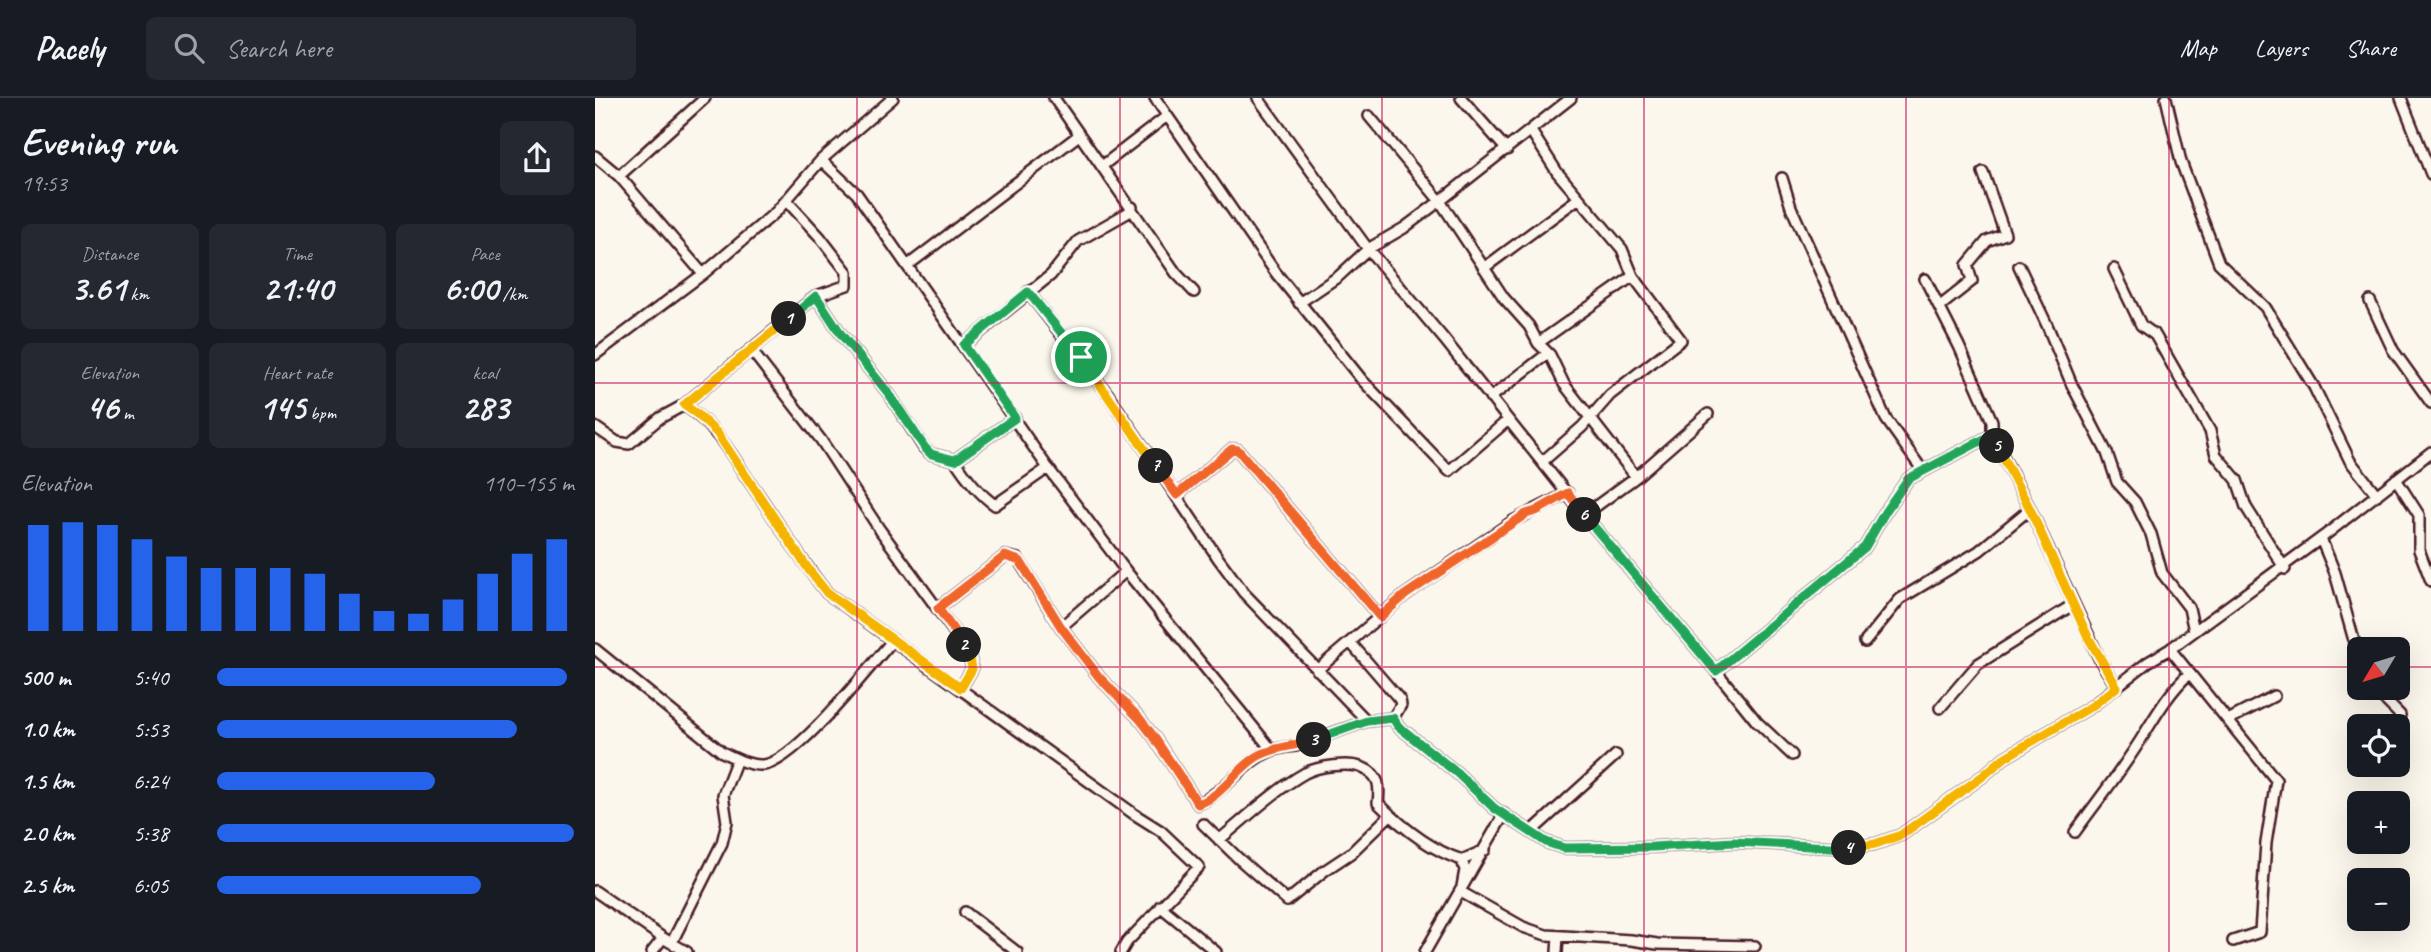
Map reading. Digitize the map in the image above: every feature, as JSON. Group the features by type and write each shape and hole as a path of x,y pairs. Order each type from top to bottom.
{"street":[{"path":"619,176 705,98"},
{"path":"595,355 703,274 776,212 821,160 893,98"},
{"path":"1054,98 1176,273 1194,292"},
{"path":"1156,98 1299,303 1363,380 1449,471 1508,421"},
{"path":"1258,98 1368,248 1584,515 1757,722 1792,755"},
{"path":"1461,98 1507,150"},
{"path":"1299,303 1339,276 1368,248 1403,228 1440,201 1571,98"},
{"path":"2166,98 2181,162 2219,263 2265,307 2315,387 2350,461 2377,495"},
{"path":"2401,98 2431,174"},
{"path":"1103,166 1167,116"},
{"path":"1370,116 1440,201 1510,305 1550,355 1564,384 1636,477"},
{"path":"1531,131 1557,172 1622,249 1633,276 1681,340 1610,395 1582,427 1542,462"},
{"path":"907,266 1079,135"},
{"path":"595,156 619,176 703,274"},
{"path":"821,160 857,194 1048,468 1126,571 1272,750"},
{"path":"1939,307 1972,282 1967,265 1987,242 2005,234 1983,172"},
{"path":"1782,178 1791,207 1886,419 1923,471"},
{"path":"1484,268 1579,198"},
{"path":"595,427 617,442 629,444 660,418 684,405 816,296 847,285 847,272 786,200"},
{"path":"964,345 1051,275 1078,241 1129,212 1132,207"},
{"path":"2019,266 2072,385 2107,453 2117,482 2134,502 2151,534 2162,573 2189,608 2194,631"},
{"path":"2114,269 2141,325 2155,335 2210,431 2216,455 2237,480 2246,507 2285,568"},
{"path":"1538,343 1633,276"},
{"path":"1925,279 1959,346 1992,421 1992,435 2030,509 2100,660 2117,687"},
{"path":"1028,292 1107,393 1244,593 1367,721"},
{"path":"816,296 841,334 889,394 925,448 931,454 955,460 995,505 1048,468"},
{"path":"2370,302 2393,350 2431,403"},
{"path":"751,350 821,440 880,530 969,652 972,669 961,688"},
{"path":"1490,398 1547,354"},
{"path":"684,405 717,433 827,593 1161,831 1199,867 1160,906 1121,952"},
{"path":"1584,515 1636,477 1708,414"},
{"path":"955,460 1015,418"},
{"path":"1716,671 1865,547 1908,479 1992,435"},
{"path":"1177,495 1232,449 1238,450 1380,617"},
{"path":"1393,718 1398,726 1504,814 1546,842 1564,848 1734,842 1849,848 1875,844 1901,835 2004,758 2092,706 2148,662 2285,568 2431,452"},
{"path":"2396,479 2419,515 2419,550 2431,581"},
{"path":"1317,670 1405,595 1513,521 1568,493"},
{"path":"1865,642 1900,599 1979,551 2030,509"},
{"path":"2321,539 2335,573 2353,637"},
{"path":"938,608 1005,556 1020,561 1061,627 1099,677 1154,737 1198,804 1229,782 1258,755 1296,746 1367,721 1393,718"},
{"path":"1061,627 1126,571"},
{"path":"1940,708 1978,664 2074,604"},
{"path":"595,649 722,752 737,759 765,765 787,755 813,731 893,640"},
{"path":"1350,642 1400,699 1401,705 1393,718"},
{"path":"2170,649 2276,780 2266,843 2260,932 2233,941"},
{"path":"2075,832 2138,744 2156,713 2189,674"},
{"path":"2228,720 2274,696"},
{"path":"2385,700 2399,714"},
{"path":"1531,832 1616,755"},
{"path":"673,942 722,843 727,822 723,795 737,759"},
{"path":"1219,840 1258,807 1307,772 1337,764 1366,769 1380,787 1378,803 1419,839 1445,855 1462,860 1485,850"},
{"path":"1203,824 1287,901 1351,853 1390,814"},
{"path":"1425,952 1504,814"},
{"path":"1461,892 1465,870 1462,860"},
{"path":"595,891 687,952"},
{"path":"1461,892 1523,927 1546,935 1631,940 1671,949 1755,946"},
{"path":"1160,906 1216,952"},
{"path":"965,912 1017,952"},
{"path":"1557,952 1558,936"},
{"path":"652,952 663,938"}],"route":[{"path":"1028,292 1081,357 1177,495 1232,449 1238,450 1380,617 1405,595 1513,521 1568,493 1716,671 1865,547 1908,479 1992,435 2030,509 2088,637 2117,687 2092,706 2004,758 1901,835 1875,844 1849,848 1734,842 1653,847 1564,848 1546,842 1494,808 1457,773 1398,726 1393,718 1367,721 1296,746 1258,755 1229,782 1198,804 1154,737 1099,677 1061,627 1020,561 1005,556 938,608 969,652 972,661 972,669 961,688 827,593 717,433 684,405 816,296 841,334 889,394 925,448 931,454 955,460 1015,418 964,345 1028,292"}]}
